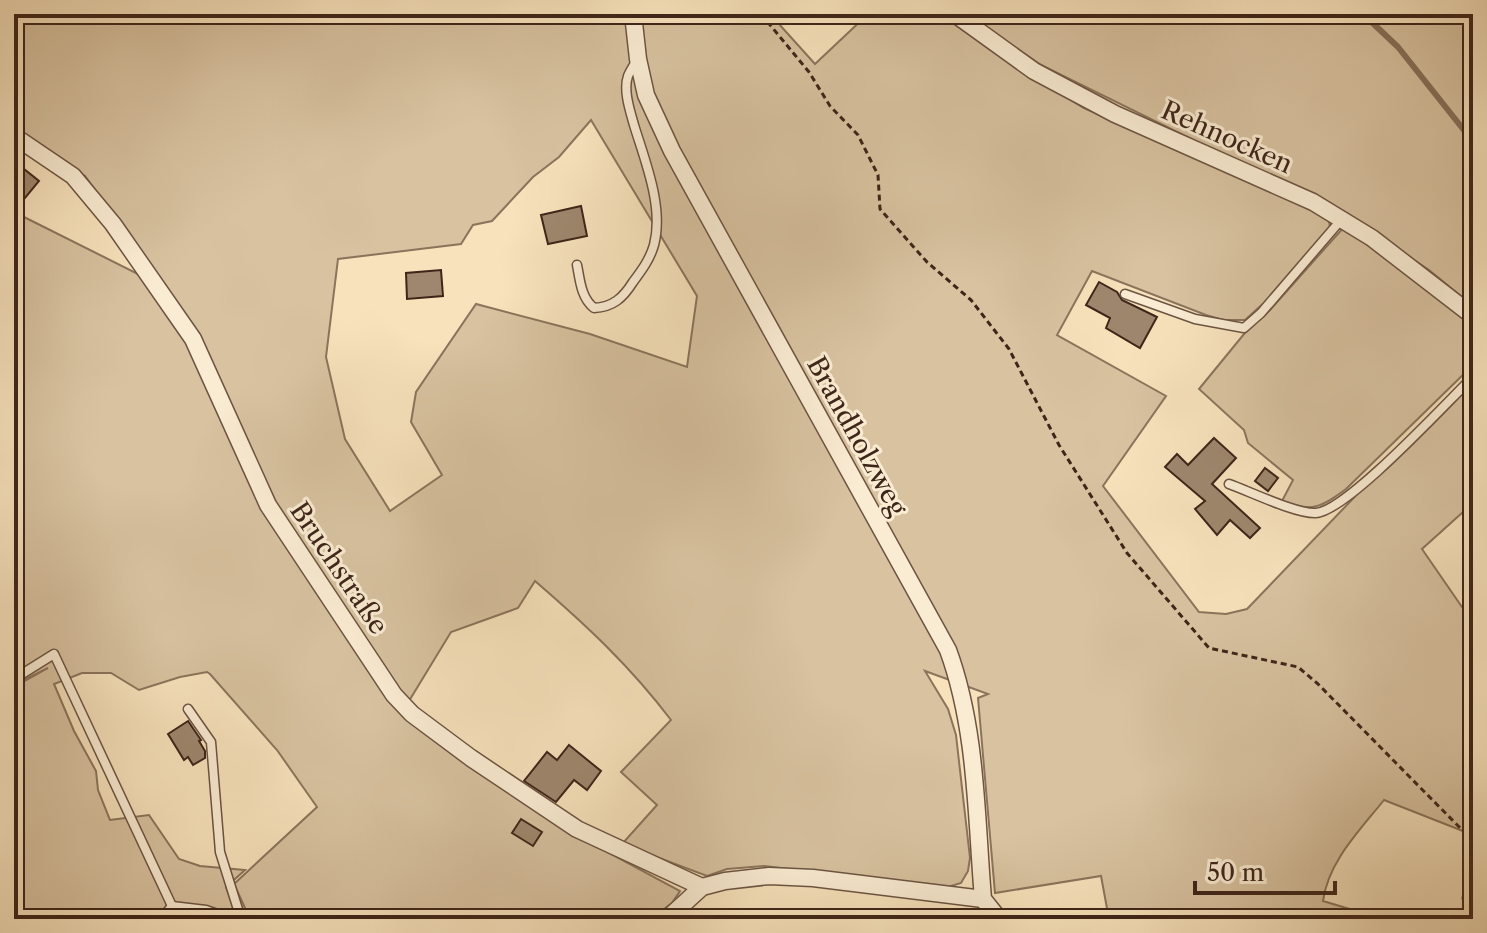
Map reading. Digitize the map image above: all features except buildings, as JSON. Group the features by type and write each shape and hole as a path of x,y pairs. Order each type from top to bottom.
{"street":[{"name":"Brandholzweg","path":"633,14 646,95 672,151 948,650 960,683 967,718 983,899"},
{"name":"Rehnocken","path":"955,14 1034,71 1115,114 1313,202 1372,238 1473,316"},
{"name":"Bruchstraße","path":"14,136 73,176 113,224 193,339 268,505 394,695 412,714 471,758 577,829 702,887"},
{"path":"667,919 702,887 744,878 792,876 983,899 999,919"}],"lane":[{"path":"577,265 589,304 594,308 610,306 626,293 649,260 654,245 657,218 627,89 628,76 638,59"},
{"path":"1125,294 1195,319 1244,328 1261,313 1342,220"},
{"path":"1229,484 1300,510 1315,513 1328,510 1357,490 1473,377"},
{"path":"14,679 54,654 172,906"},
{"path":"188,709 211,742 220,852 241,919"},
{"path":"161,919 172,906"},
{"path":"172,906 206,910 232,919"}],"path":[{"path":"761,14 809,72 830,106 858,135 878,175 880,209 927,262 971,300 1009,349 1059,445 1137,565 1209,648 1298,667 1473,841"}],"shaded area":[{"path":"14,14 770,14 815,64 868,14 940,14 992,51 1084,108 1297,200 1329,221 1330,227 1265,302 1245,320 1223,320 1206,315 1092,271 1057,335 1166,396 1103,486 1199,612 1226,614 1247,609 1369,482 1473,384 1473,503 1422,549 1473,623 1473,835 1384,800 1338,860 1323,901 1383,919 1109,919 1101,876 995,893 978,698 988,694 925,671 948,709 956,735 970,858 968,871 961,883 948,887 764,866 727,869 707,876 622,844 657,805 621,772 671,720 640,682 535,581 518,608 451,632 409,701 378,664 263,488 187,316 85,176 14,128","holes":["591,120 697,296 687,367 590,334 476,304 416,392 411,422 442,475 390,511 345,439 326,357 338,259 461,244 473,225 492,221 533,177 559,157"]},
{"path":"966,14 1473,14 1473,161 1468,157 1473,162 1473,306 1429,270 1350,217 1041,65"},
{"path":"14,212 140,275 184,336 264,510 393,702 572,833 680,891 672,903 651,919 250,919 234,884 317,807 277,750 207,672 139,690 111,673 82,673 54,684 74,731 96,771 98,790 110,820 149,815 179,859 200,866 245,870 226,887 238,919 14,919 14,848 18,845 14,836 14,687 48,668 14,685"},
{"path":"1344,227 1400,266 1473,324 1473,365 1346,489 1323,504 1301,507 1282,501 1293,480 1248,443 1244,430 1199,389 1244,334 1270,310"}],"waterway":[{"path":"1363,14 1398,47 1467,134 1473,146"}]}
